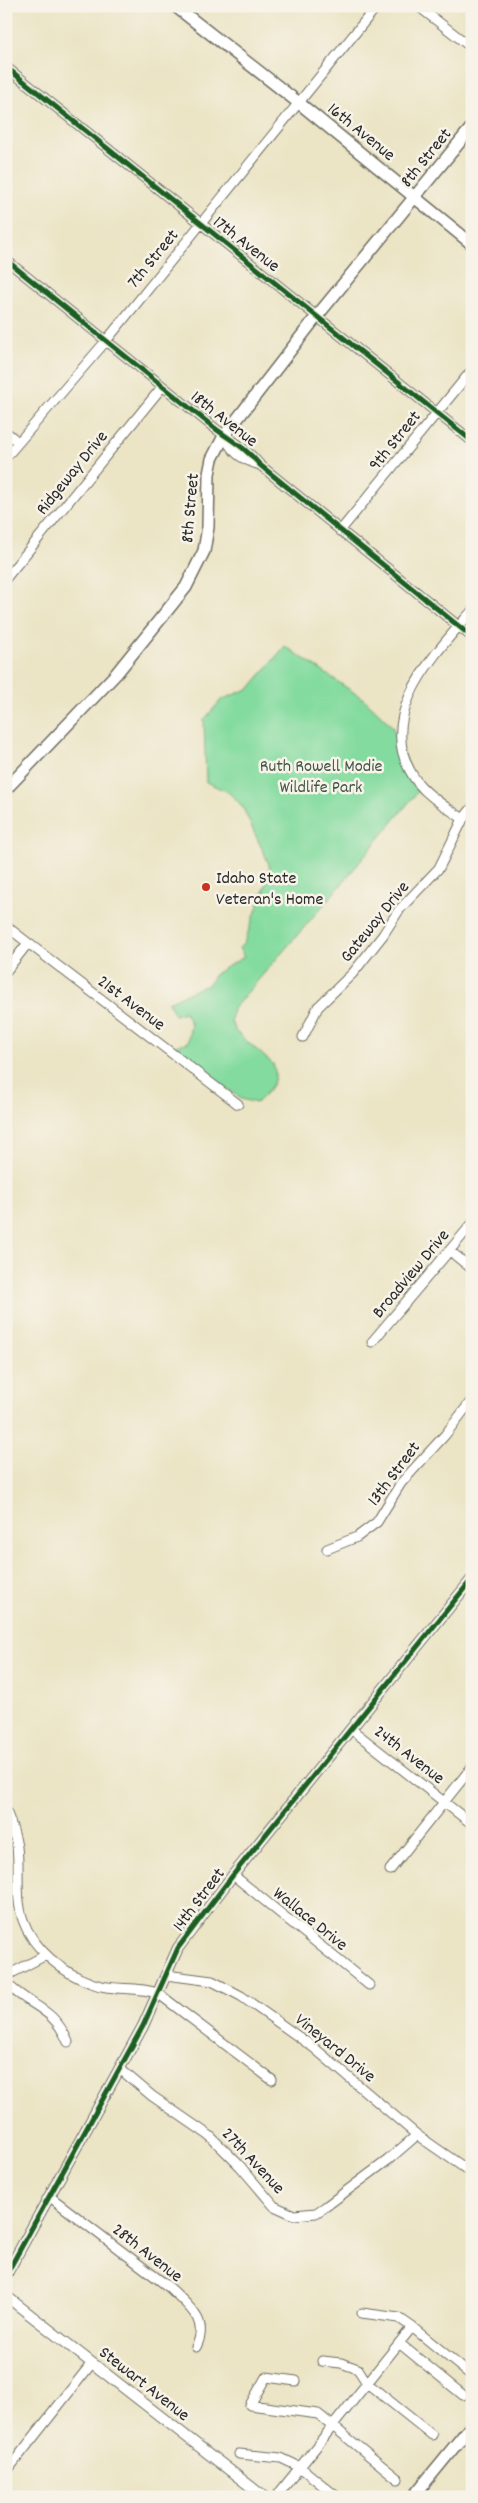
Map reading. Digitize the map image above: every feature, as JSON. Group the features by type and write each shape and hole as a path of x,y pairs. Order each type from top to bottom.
{"main road":[{"name":"16th Avenue","path":"175,6 299,103 472,244"},
{"name":"8th Street","path":"6,789 116,674 193,576 204,551 207,537 207,492 210,466 224,436 317,316 472,128"},
{"path":"414,2497 472,2425"}],"street":[{"name":"7th Street","path":"6,457 106,341 376,6"},
{"path":"418,6 472,48"},
{"name":"17th Avenue","path":"6,67 472,441"},
{"name":"18th Avenue","path":"6,260 224,436 232,451 244,460 260,465 472,637"},
{"name":"9th Street","path":"340,531 472,370"},
{"name":"Ridgeway Drive","path":"6,578 162,387"},
{"path":"6,432 18,442"},
{"path":"463,819 419,784 406,759 400,731 408,697 458,626 472,611"},
{"name":"Gateway Drive","path":"303,1037 318,1007 353,973 383,935 398,910 439,868 463,819 472,808"},
{"name":"21st Avenue","path":"6,926 238,1104"},
{"path":"6,971 28,943"},
{"name":"Broadview Drive","path":"372,1342 472,1224"},
{"path":"450,1251 472,1269"},
{"name":"13th Street","path":"327,1549 368,1531 380,1517 401,1483 422,1457 445,1435 472,1400"},
{"name":"14th Street","path":"6,2275 120,2069 159,1994 178,1948 233,1875 472,1579"},
{"name":"24th Avenue","path":"351,1729 472,1824"},
{"path":"390,1870 472,1767"},
{"path":"6,1811 17,1848 18,1894 23,1920 46,1955 78,1978 92,1984 110,1988 149,1990 159,1994 272,2080"},
{"name":"Wallace Drive","path":"233,1875 369,1985"},
{"path":"6,1976 46,1955"},
{"name":"Vineyard Drive","path":"166,1975 212,1981 242,1996 313,2047 417,2135 472,2173"},
{"path":"6,1982 18,1995 56,2020 68,2042"},
{"name":"27th Avenue","path":"120,2069 152,2096 210,2136 240,2166 268,2201 283,2212 294,2215 316,2213 388,2160 417,2135"},
{"name":"28th Avenue","path":"49,2196 170,2288 187,2304 202,2328 202,2337 196,2347"},
{"name":"Stewart Avenue","path":"6,2296 264,2497"},
{"path":"362,2313 399,2318 472,2376"},
{"path":"276,2497 412,2327"},
{"path":"399,2343 463,2395"},
{"path":"322,2361 341,2363 358,2369 367,2383 432,2435"},
{"path":"6,2472 92,2362"},
{"path":"296,2381 266,2377 250,2405 318,2414 398,2479"},
{"path":"239,2454 281,2458 300,2466 337,2497"}],"green space":[{"name":"Ruth Rowell Modie Wildlife Park","path":"285,646 365,700 392,726 419,790 340,886 233,1009 231,1021 235,1031 273,1064 275,1070 272,1086 256,1103 241,1099 173,1047 188,1042 191,1024 185,1012 175,1015 168,1002 207,986 216,973 244,957 239,948 244,943 270,874 269,864 242,806 228,792 206,782 204,720 221,700 250,688"}],"cycle path":[{"path":"6,67 472,441"},
{"path":"6,260 242,448 260,465 472,637"},
{"path":"6,2275 143,2026 178,1948 233,1875 472,1579"}],"place":[{"name":"Idaho State Veteran's Home","path":"206,887"}]}
